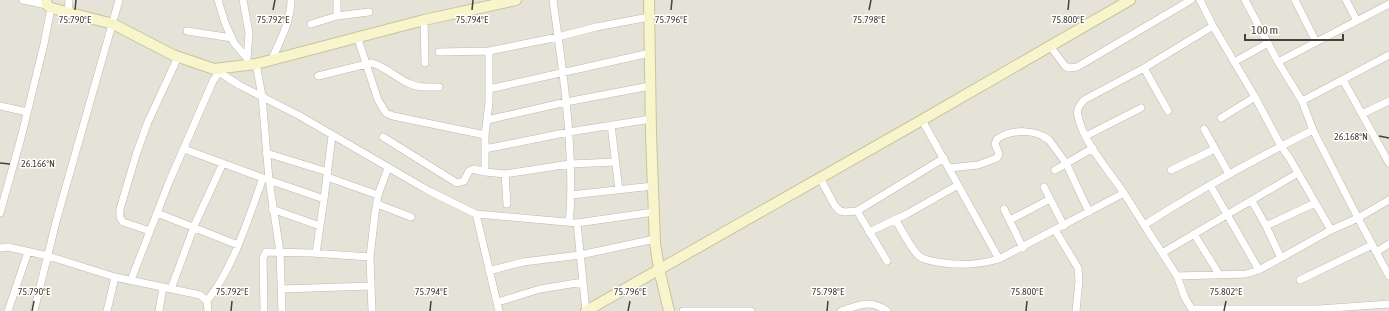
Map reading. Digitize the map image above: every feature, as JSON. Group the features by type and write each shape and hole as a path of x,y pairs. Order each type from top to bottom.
{"street":[{"path":"23,0 48,4 68,13 112,24 178,57 216,71 239,85 300,116 332,136 429,191 476,214 577,223 654,212"},
{"path":"68,13 69,0"},
{"path":"34,311 90,99 119,0"},
{"path":"218,0 225,23 237,48 250,62"},
{"path":"243,0 249,33 250,62 262,96 266,153 266,179 280,252 282,311"},
{"path":"272,59 288,24 291,11 291,0"},
{"path":"337,0 337,16"},
{"path":"216,71 250,62 272,59 424,20 516,0"},
{"path":"553,0 563,72 569,132 571,196 569,222"},
{"path":"649,0 655,239 659,269 670,311"},
{"path":"577,223 586,311 1130,0"},
{"path":"1050,46 1065,66 1069,68 1077,67 1191,0"},
{"path":"1200,0 1213,26 1255,97 1281,146 1331,230"},
{"path":"1245,0 1278,62 1302,101 1313,130 1389,276"},
{"path":"1294,0 1316,42"},
{"path":"1346,0 1357,21"},
{"path":"0,213 44,44 48,4"},
{"path":"1278,62 1389,4"},
{"path":"310,24 337,16 369,12"},
{"path":"439,52 489,51 649,16"},
{"path":"424,20 425,64"},
{"path":"1213,26 1144,68 1084,100 1078,107 1077,115 1093,148 1177,276 1184,295 1193,310 1319,309 1389,304"},
{"path":"187,32 232,38"},
{"path":"357,36 378,100 386,113 392,116 485,135"},
{"path":"1234,62 1268,43"},
{"path":"485,172 485,135 489,89 489,51"},
{"path":"489,89 650,53"},
{"path":"1302,101 1389,56"},
{"path":"150,231 123,222 120,219 120,210 136,155 147,124 178,57"},
{"path":"318,76 366,64 376,64 406,82 421,88 439,87"},
{"path":"1144,68 1168,111"},
{"path":"131,280 216,71"},
{"path":"1343,80 1389,163"},
{"path":"486,120 566,102 650,86"},
{"path":"1221,118 1255,97"},
{"path":"1362,114 1389,101"},
{"path":"0,106 27,112"},
{"path":"1086,136 1141,108"},
{"path":"485,149 569,132 651,118"},
{"path":"922,120 999,259"},
{"path":"611,125 619,190"},
{"path":"1204,129 1229,174"},
{"path":"1144,225 1229,174 1313,130"},
{"path":"949,168 978,166 994,160 999,157 996,144 997,139 1010,133 1024,131 1046,137 1066,164 1089,212"},
{"path":"316,253 332,136"},
{"path":"383,137 454,182 461,183 471,170 474,169 485,172 505,174 570,164 615,162"},
{"path":"1055,170 1093,148"},
{"path":"1171,170 1215,148"},
{"path":"184,149 324,199"},
{"path":"266,153 378,195"},
{"path":"820,178 835,206 840,211 857,211 944,158"},
{"path":"171,289 194,228 223,164"},
{"path":"372,311 370,257 378,195 388,168"},
{"path":"1162,253 1298,173"},
{"path":"505,174 507,204"},
{"path":"207,301 218,287 238,245 266,179"},
{"path":"870,232 958,185"},
{"path":"1210,185 1259,270"},
{"path":"571,196 653,186"},
{"path":"1044,187 1064,226"},
{"path":"895,220 912,247 919,256 925,260 952,265 973,265 999,259 1023,248 1124,194"},
{"path":"1010,220 1050,198"},
{"path":"1177,276 1246,274 1259,270 1389,200"},
{"path":"1252,201 1281,258"},
{"path":"1266,226 1315,203"},
{"path":"377,204 411,217"},
{"path":"272,209 320,226"},
{"path":"1004,209 1023,248"},
{"path":"857,211 887,261"},
{"path":"157,213 238,245"},
{"path":"476,214 499,311"},
{"path":"1055,230 1078,268 1079,281 1076,311"},
{"path":"1194,234 1219,274"},
{"path":"489,270 523,262 580,255 655,239"},
{"path":"1376,252 1389,244"},
{"path":"1300,280 1372,245"},
{"path":"0,248 8,247 48,256 115,277 200,295 207,301 208,311"},
{"path":"8,311 28,252"},
{"path":"264,311 264,255 266,252 316,253 370,257"},
{"path":"107,311 115,277"},
{"path":"498,302 540,289 583,282"},
{"path":"281,289 371,286"},
{"path":"160,311 163,287"},
{"path":"841,311 867,304 878,306 887,311"},
{"path":"683,311 751,311"}],"shaded area":[{"path":"0,0 1389,0 1389,311 0,311"}]}
